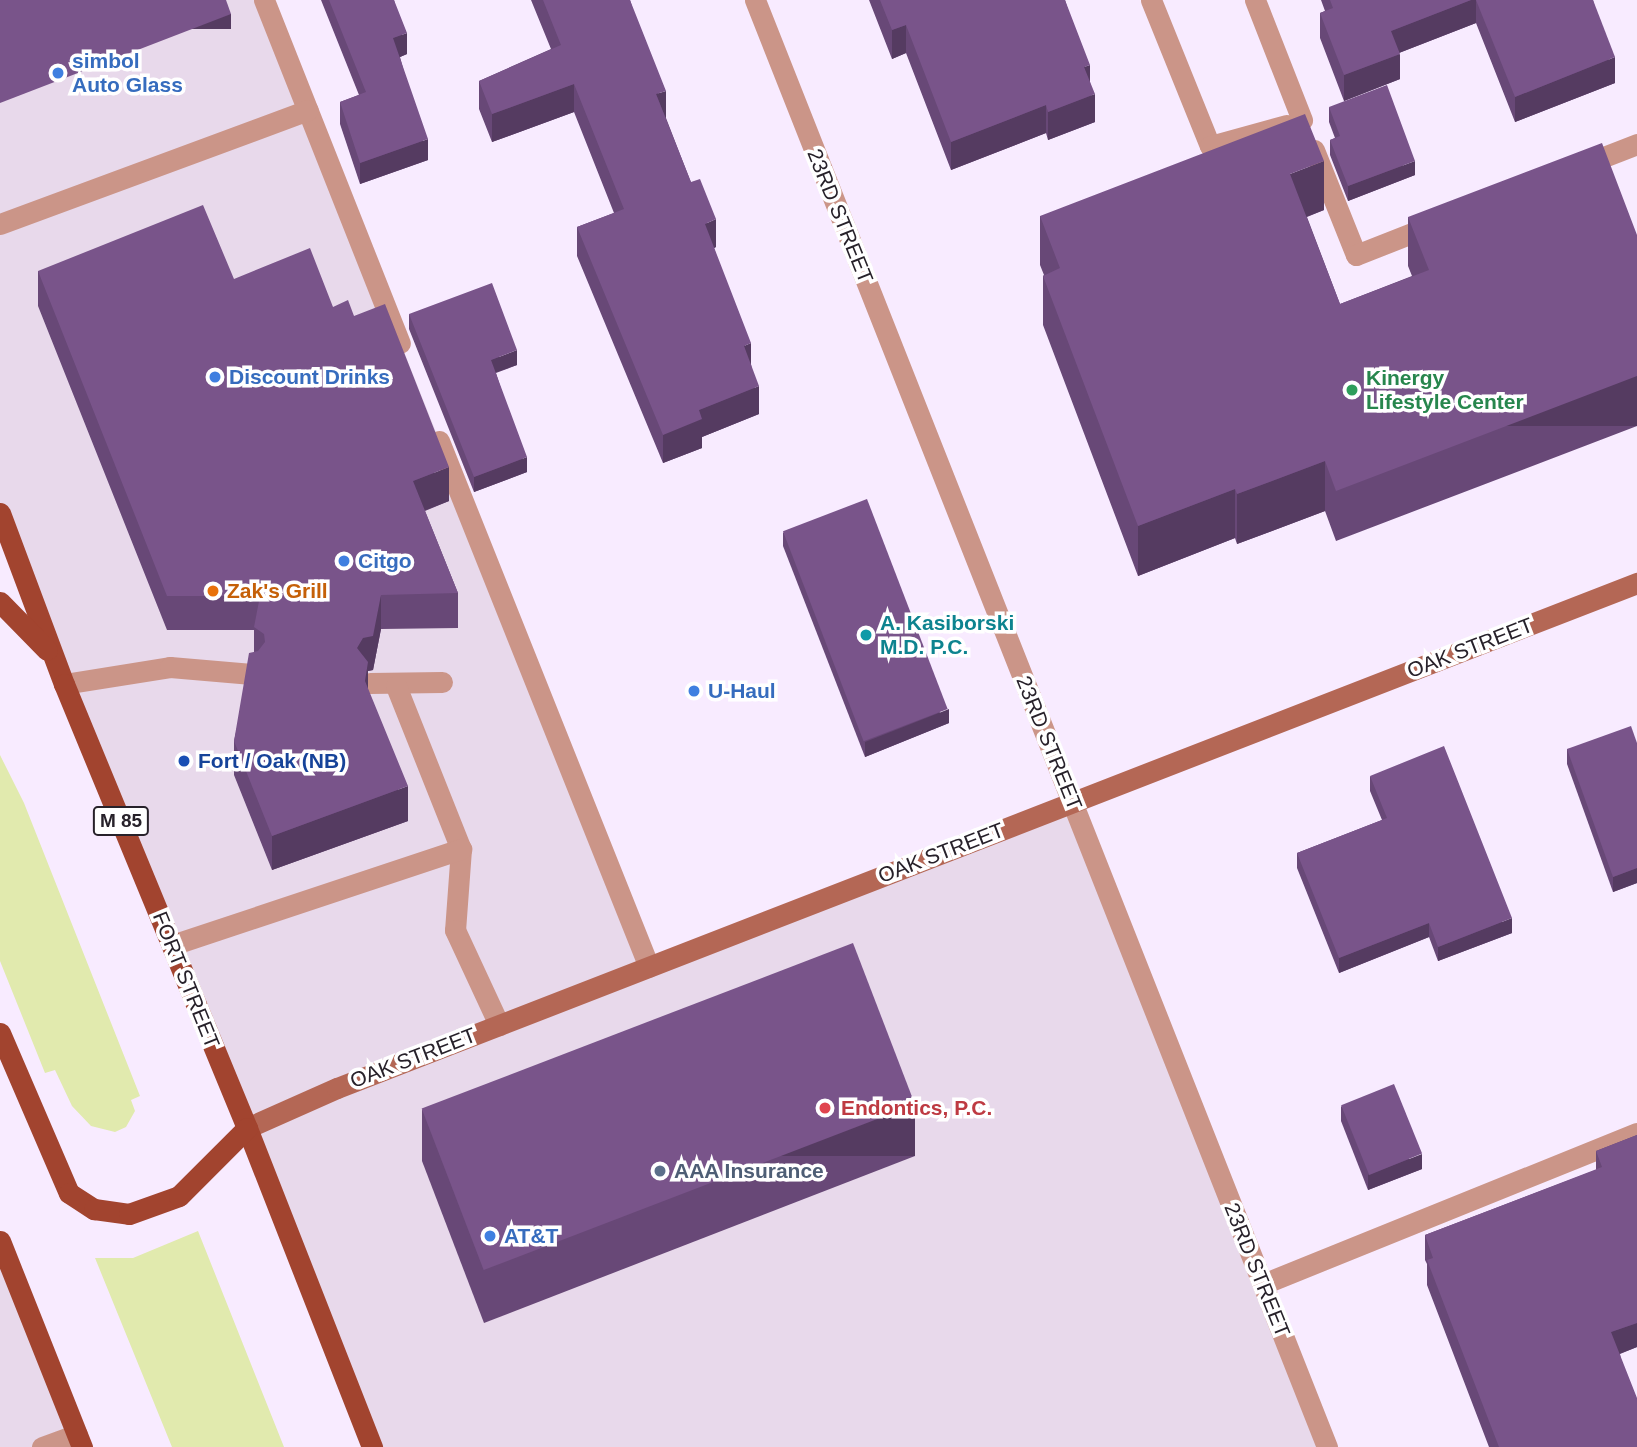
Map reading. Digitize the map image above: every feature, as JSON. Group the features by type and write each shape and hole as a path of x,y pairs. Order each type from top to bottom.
{"main road":[{"name":"FORT STREET","path":"0,513 64,684 247,1128 372,1447"},
{"path":"0,602 54,656"},
{"path":"0,1033 69,1193 93,1209 129,1214 179,1196 247,1128"},
{"path":"0,1241 80,1440"}],"street":[{"path":"264,0 410,368"},
{"name":"23RD STREET","path":"755,0 1327,1447"},
{"path":"1151,0 1210,146 1303,120"},
{"path":"1255,0 1356,255 1458,215"},
{"path":"0,223 308,110"},
{"path":"1560,174 1637,144"},
{"path":"430,420 649,967"},
{"name":"OAK STREET","path":"247,1128 499,1025 1637,583"},
{"path":"64,684 170,667 252,674"},
{"path":"370,684 396,686 442,681"},
{"path":"396,686 461,849 455,930 499,1025"},
{"path":"172,945 461,849"},
{"path":"1263,1284 1637,1133"},
{"path":"42,1447 80,1440"}],"shaded area":[{"path":"0,0 264,0 649,967 1072,802 1327,1447 373,1447 0,513"},
{"path":"0,1241 82,1447 0,1447"}],"green space":[{"path":"0,755 24,803 140,1096 131,1100 135,1111 126,1127 115,1132 91,1126 72,1106 55,1070 45,1073 0,961"},
{"path":"198,1231 284,1447 172,1447 95,1258 133,1258"}],"building":[{"name":"simbol Auto Glass","path":"0,0 226,0 231,14 0,103"},
{"path":"329,0 394,0 407,33 393,38 428,139 360,163 340,102 366,92"},
{"path":"543,0 630,0 666,91 656,94 691,182 700,179 716,219 705,224 751,343 744,346 759,386 699,410 702,419 663,435 577,227 624,209 574,84 492,114 479,81 561,45"},
{"path":"880,0 1065,0 1090,65 1084,67 1095,94 1048,112 1046,105 951,142 906,25 892,30"},
{"path":"1330,0 1471,0 1391,31 1400,54 1344,75 1320,13 1333,8"},
{"path":"1476,0 1593,0 1615,57 1515,97"},
{"path":"1387,85 1415,161 1348,186 1330,140 1340,136 1329,107"},
{"name":"Kinergy Lifestyle Center","path":"1305,114 1324,161 1290,174 1340,304 1429,270 1408,217 1602,143 1637,235 1637,376 1336,491 1325,461 1237,494 1235,489 1138,526 1043,276 1060,268 1040,216"},
{"path":"203,205 234,279 310,248 333,307 348,300 354,316 385,304 449,467 413,481 458,593 381,595 373,636 363,638 357,648 368,662 365,681 408,786 272,836 234,741 249,653 258,651 265,642 264,634 254,627 260,596 167,596 38,271"},
{"path":"492,283 517,350 491,360 527,457 474,477 409,314"},
{"name":"A. Kasiborski M.D. P.C.","path":"867,499 948,709 864,741 783,531"},
{"path":"1631,726 1637,743 1637,868 1613,877 1567,749"},
{"path":"1444,746 1512,918 1438,947 1429,923 1339,958 1297,853 1387,818 1370,776"},
{"path":"853,943 915,1105 484,1270 422,1109"},
{"path":"1394,1084 1422,1154 1369,1175 1341,1105"},
{"path":"1637,1135 1637,1323 1611,1332 1637,1398 1637,1447 1499,1447 1427,1260 1433,1258 1425,1235 1602,1167 1596,1151"}],"place":[{"name":"simbol Auto Glass","path":"58,73"},
{"name":"Discount Drinks","path":"215,377"},
{"name":"Kinergy Lifestyle Center","path":"1352,390"},
{"name":"Citgo","path":"344,561"},
{"name":"Zak's Grill","path":"213,591"},
{"name":"A. Kasiborski M.D. P.C.","path":"866,635"},
{"name":"U-Haul","path":"694,691"},
{"name":"Fort / Oak (NB)","path":"184,761"},
{"name":"Endontics, P.C.","path":"825,1108"},
{"name":"AAA Insurance","path":"660,1171"},
{"name":"AT&T","path":"490,1236"}]}
